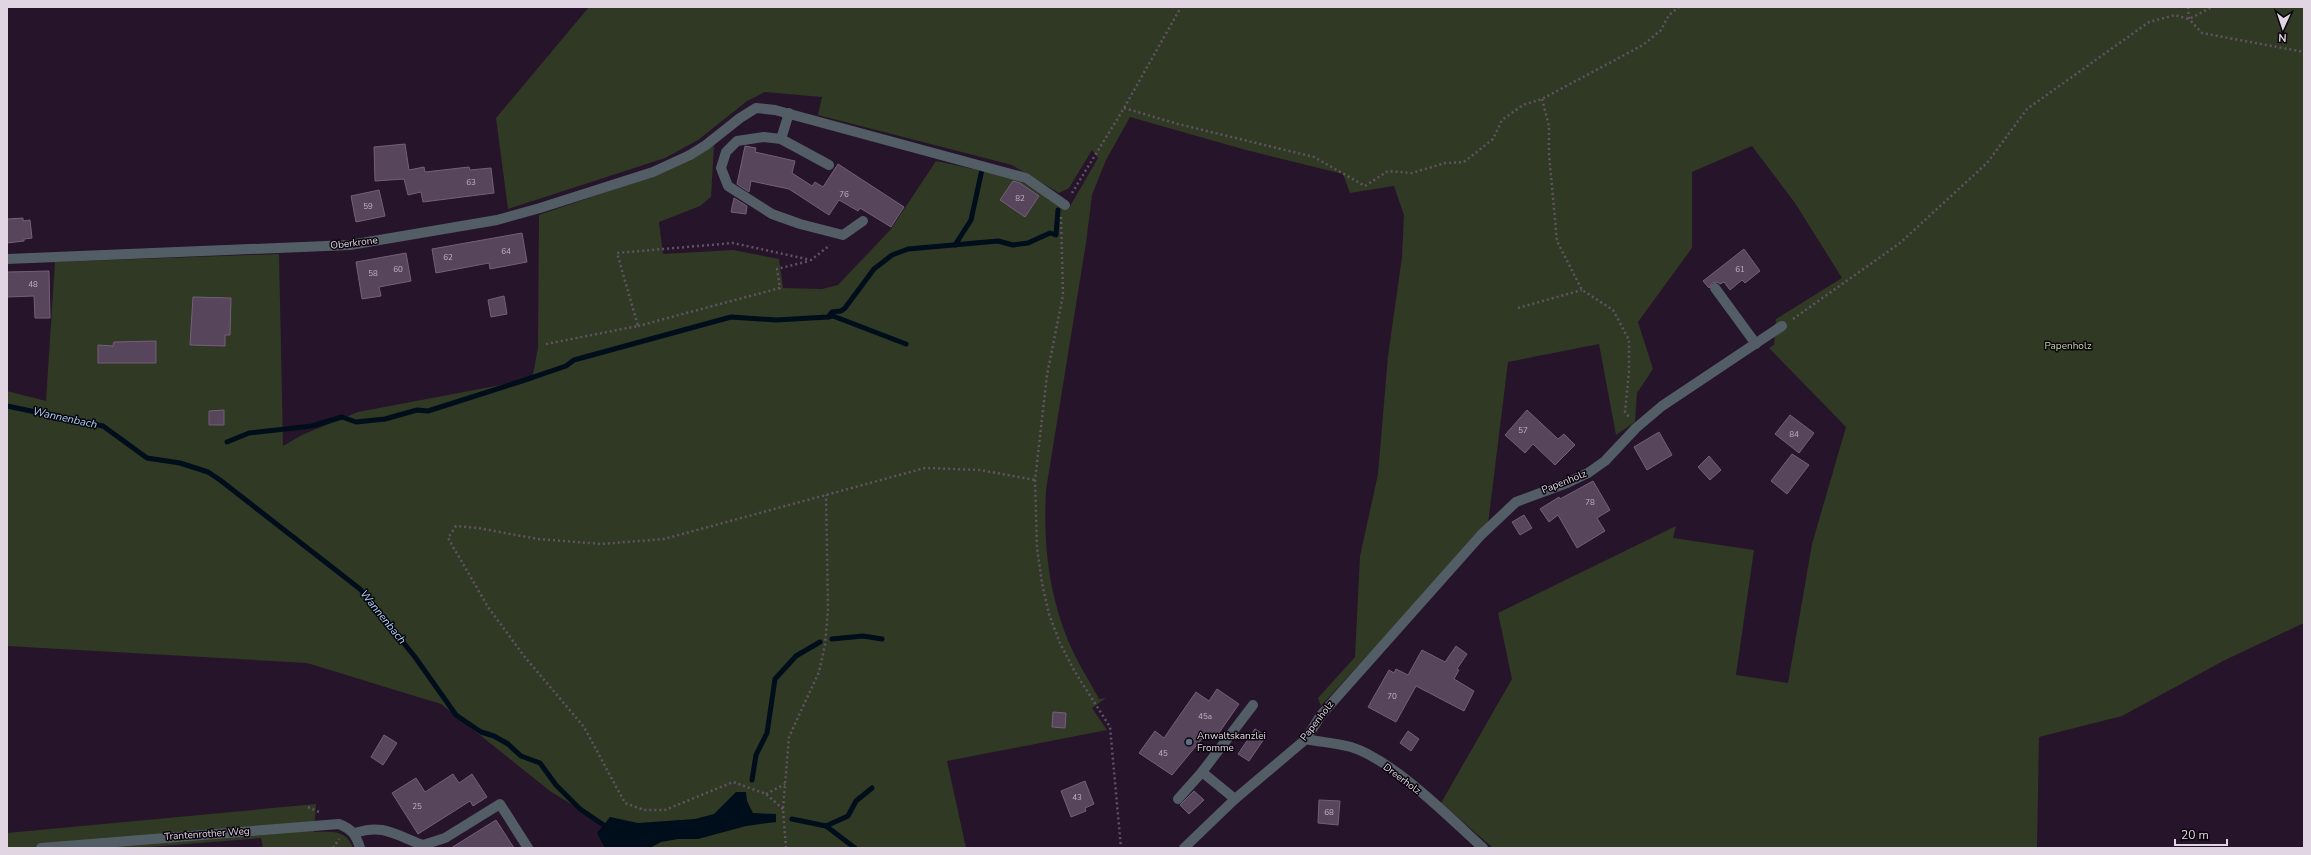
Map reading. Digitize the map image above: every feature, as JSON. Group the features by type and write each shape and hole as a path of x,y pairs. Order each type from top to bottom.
{"street":[{"name":"Oberkrone","path":"7,259 350,245 497,220 653,172 690,155 756,108 789,113 1026,178 1065,205"},
{"path":"781,139 789,113"},
{"path":"829,166 781,139 764,137 737,141 726,152 721,168 728,186 772,214 800,224 843,235 863,221"},
{"path":"1715,288 1756,344"},
{"name":"Papenholz","path":"1184,848 1235,799 1306,739 1321,715 1497,519 1516,502 1588,473 1605,461 1636,428 1662,406 1782,326"},
{"path":"1178,799 1202,772 1253,705"},
{"name":"Dreerholz","path":"1306,739 1351,747 1385,765 1427,798 1483,848"},
{"path":"1202,772 1235,799"},
{"path":"360,848 355,834 370,828 388,831 423,845 445,838 500,804 528,848"},
{"name":"Trantenrother Weg","path":"41,848 327,824 339,824 348,827 355,834"}],"path":[{"path":"1121,848 1110,728 1075,672 1060,643 1049,614 1042,584 1037,548 1035,480 1047,375 1063,295 1060,219 1065,205 1124,108 1181,7"},
{"path":"1124,108 1178,124 1314,157 1366,186 1388,171 1412,173 1445,163 1464,162 1493,139 1502,120 1523,105 1542,99 1643,45 1661,30 1670,15 1679,7"},
{"path":"2188,7 2189,18"},
{"path":"2189,18 2212,7"},
{"path":"1782,326 1900,243 1987,163 2027,109 2149,22 2175,15 2189,18 2202,32 2304,52"},
{"path":"1542,99 1549,126 1550,162 1557,241 1582,290 1613,310 1629,340 1629,371 1625,412 1636,428"},
{"path":"546,344 638,326 780,288 777,268 811,260 843,235"},
{"path":"638,326 618,253 733,243 811,260"},
{"path":"1518,308 1582,290"},
{"path":"783,809 766,794 733,782 665,810 644,810 625,803 584,728 524,656 488,607 448,538 456,526 538,539 601,544 664,539 925,468 980,470 1035,480"},
{"path":"786,848 783,809 789,737 817,678 825,644 828,609 826,496"},
{"path":"766,794 785,783"}],"green space":[{"path":"589,7 2304,7 2304,623 2225,660 2122,716 2039,737 2037,848 1493,848 1441,803 1512,679 1498,613 1676,526 1673,538 1754,550 1736,675 1788,683 1812,544 1846,427 1769,348 1774,345 1776,319 1842,278 1795,203 1752,146 1692,172 1692,248 1638,322 1653,369 1637,393 1635,422 1616,435 1599,344 1508,362 1488,524 1321,706 1318,698 1355,657 1360,556 1378,474 1388,356 1402,257 1404,215 1394,186 1350,193 1343,174 1246,150 1130,117 1106,160 1092,195 1086,243 1046,490 1045,510 1049,570 1057,609 1063,628 1081,667 1099,699 1106,698 1092,708 1107,730 947,761 966,848 625,848 621,835 550,791 441,704 307,663 7,646 7,391 46,401 55,262 279,254 283,446 302,435 358,412 532,379 538,348 539,215 662,173 714,145 711,197 700,206 659,222 663,254 733,250 779,259 783,288 822,289 838,285 891,229 936,161 1015,178 1069,208 1098,158 1092,150 1069,188 1059,193 1012,165 818,115 822,97 765,92 747,101 698,140 665,158 508,209 496,118"},
{"path":"316,804 314,832 332,832 342,835 346,837 353,848 263,848 261,838 137,848 7,848 7,833"}],"water":[{"path":"736,792 746,792 747,801 753,813 776,814 776,822 746,826 698,839 678,839 661,842 650,848 605,848 597,833 610,817 638,823 695,819 714,814"}],"building":[{"path":"405,144 409,170 424,167 425,172 469,167 470,170 491,168 494,193 423,202 421,192 408,195 404,179 375,181 374,147"},
{"path":"745,146 756,148 755,152 795,161 792,173 812,186 815,182 823,187 838,164 904,207 891,227 860,208 858,211 839,200 829,215 789,189 751,181 749,192 737,184"},
{"path":"1013,181 1020,183 1039,196 1025,217 1000,200"},
{"path":"379,190 385,216 356,222 351,196"},
{"path":"734,198 747,206 746,214 731,212"},
{"path":"23,218 23,221 30,220 32,238 24,239 24,241 7,243 7,219"},
{"path":"522,233 527,262 490,269 489,263 436,273 432,249"},
{"path":"1744,249 1760,271 1745,283 1742,280 1730,290 1724,282 1720,284 1717,282 1712,283 1709,288 1703,281"},
{"path":"406,253 411,281 379,287 381,296 362,299 356,262"},
{"path":"49,271 50,318 35,318 34,296 7,297 7,272"},
{"path":"504,296 507,314 491,317 488,300"},
{"path":"193,297 231,298 230,335 225,335 225,346 190,345"},
{"path":"156,341 156,363 98,363 98,345 113,346 114,342"},
{"path":"224,410 224,425 209,425 209,411"},
{"path":"1527,410 1558,439 1564,434 1575,445 1555,465 1533,444 1525,453 1505,435"},
{"path":"1790,415 1814,433 1799,453 1775,434"},
{"path":"1659,432 1672,455 1647,470 1634,447"},
{"path":"1792,454 1809,465 1787,494 1771,481"},
{"path":"1709,456 1721,470 1710,480 1698,467"},
{"path":"1593,481 1610,510 1597,518 1605,531 1577,548 1558,515 1549,522 1540,509 1559,497 1560,499"},
{"path":"1524,515 1532,528 1520,535 1512,522"},
{"path":"1456,646 1467,654 1457,669 1459,670 1454,679 1474,691 1464,711 1416,686 1396,722 1368,707 1389,670 1394,673 1396,669 1408,675 1422,650 1445,662"},
{"path":"1217,689 1239,704 1214,740 1206,734 1172,775 1139,753 1155,731 1164,738 1196,692 1209,701"},
{"path":"1053,712 1066,713 1065,728 1052,727"},
{"path":"1255,729 1266,736 1249,761 1238,754"},
{"path":"1408,731 1419,739 1411,751 1400,743"},
{"path":"384,735 397,743 383,765 371,757"},
{"path":"453,774 459,783 472,774 487,797 473,806 470,801 418,834 392,793 416,778 425,792"},
{"path":"1085,781 1094,804 1085,808 1086,811 1071,817 1061,791"},
{"path":"1194,791 1204,800 1189,814 1180,805"},
{"path":"1319,800 1340,801 1338,825 1318,823"},
{"path":"496,820 514,848 451,848"}],"waterway":[{"path":"955,245 971,220 983,165"},
{"path":"227,442 249,433 312,426 342,417 356,422 385,419 417,410 428,411 566,366 574,360 731,317 776,320 828,317 832,312 841,311 845,308 874,269 892,255 908,249 998,241 1013,245 1028,243 1050,233 1056,235 1058,210"},
{"path":"828,317 833,316 906,344"},
{"name":"Wannenbach","path":"7,406 103,426 147,458 180,463 208,472 220,480 360,589 415,657 456,715 481,732 494,736 508,744 521,756 540,763 556,785 580,809 608,828"},
{"path":"832,639 863,636 882,639"},
{"path":"752,780 756,755 767,733 775,679 796,656 820,642"},
{"path":"826,826 848,816 856,801 872,788"},
{"path":"792,819 826,826 855,848"}],"place":[{"name":"Anwaltskanzlei Fromme","path":"1189,742"}]}
